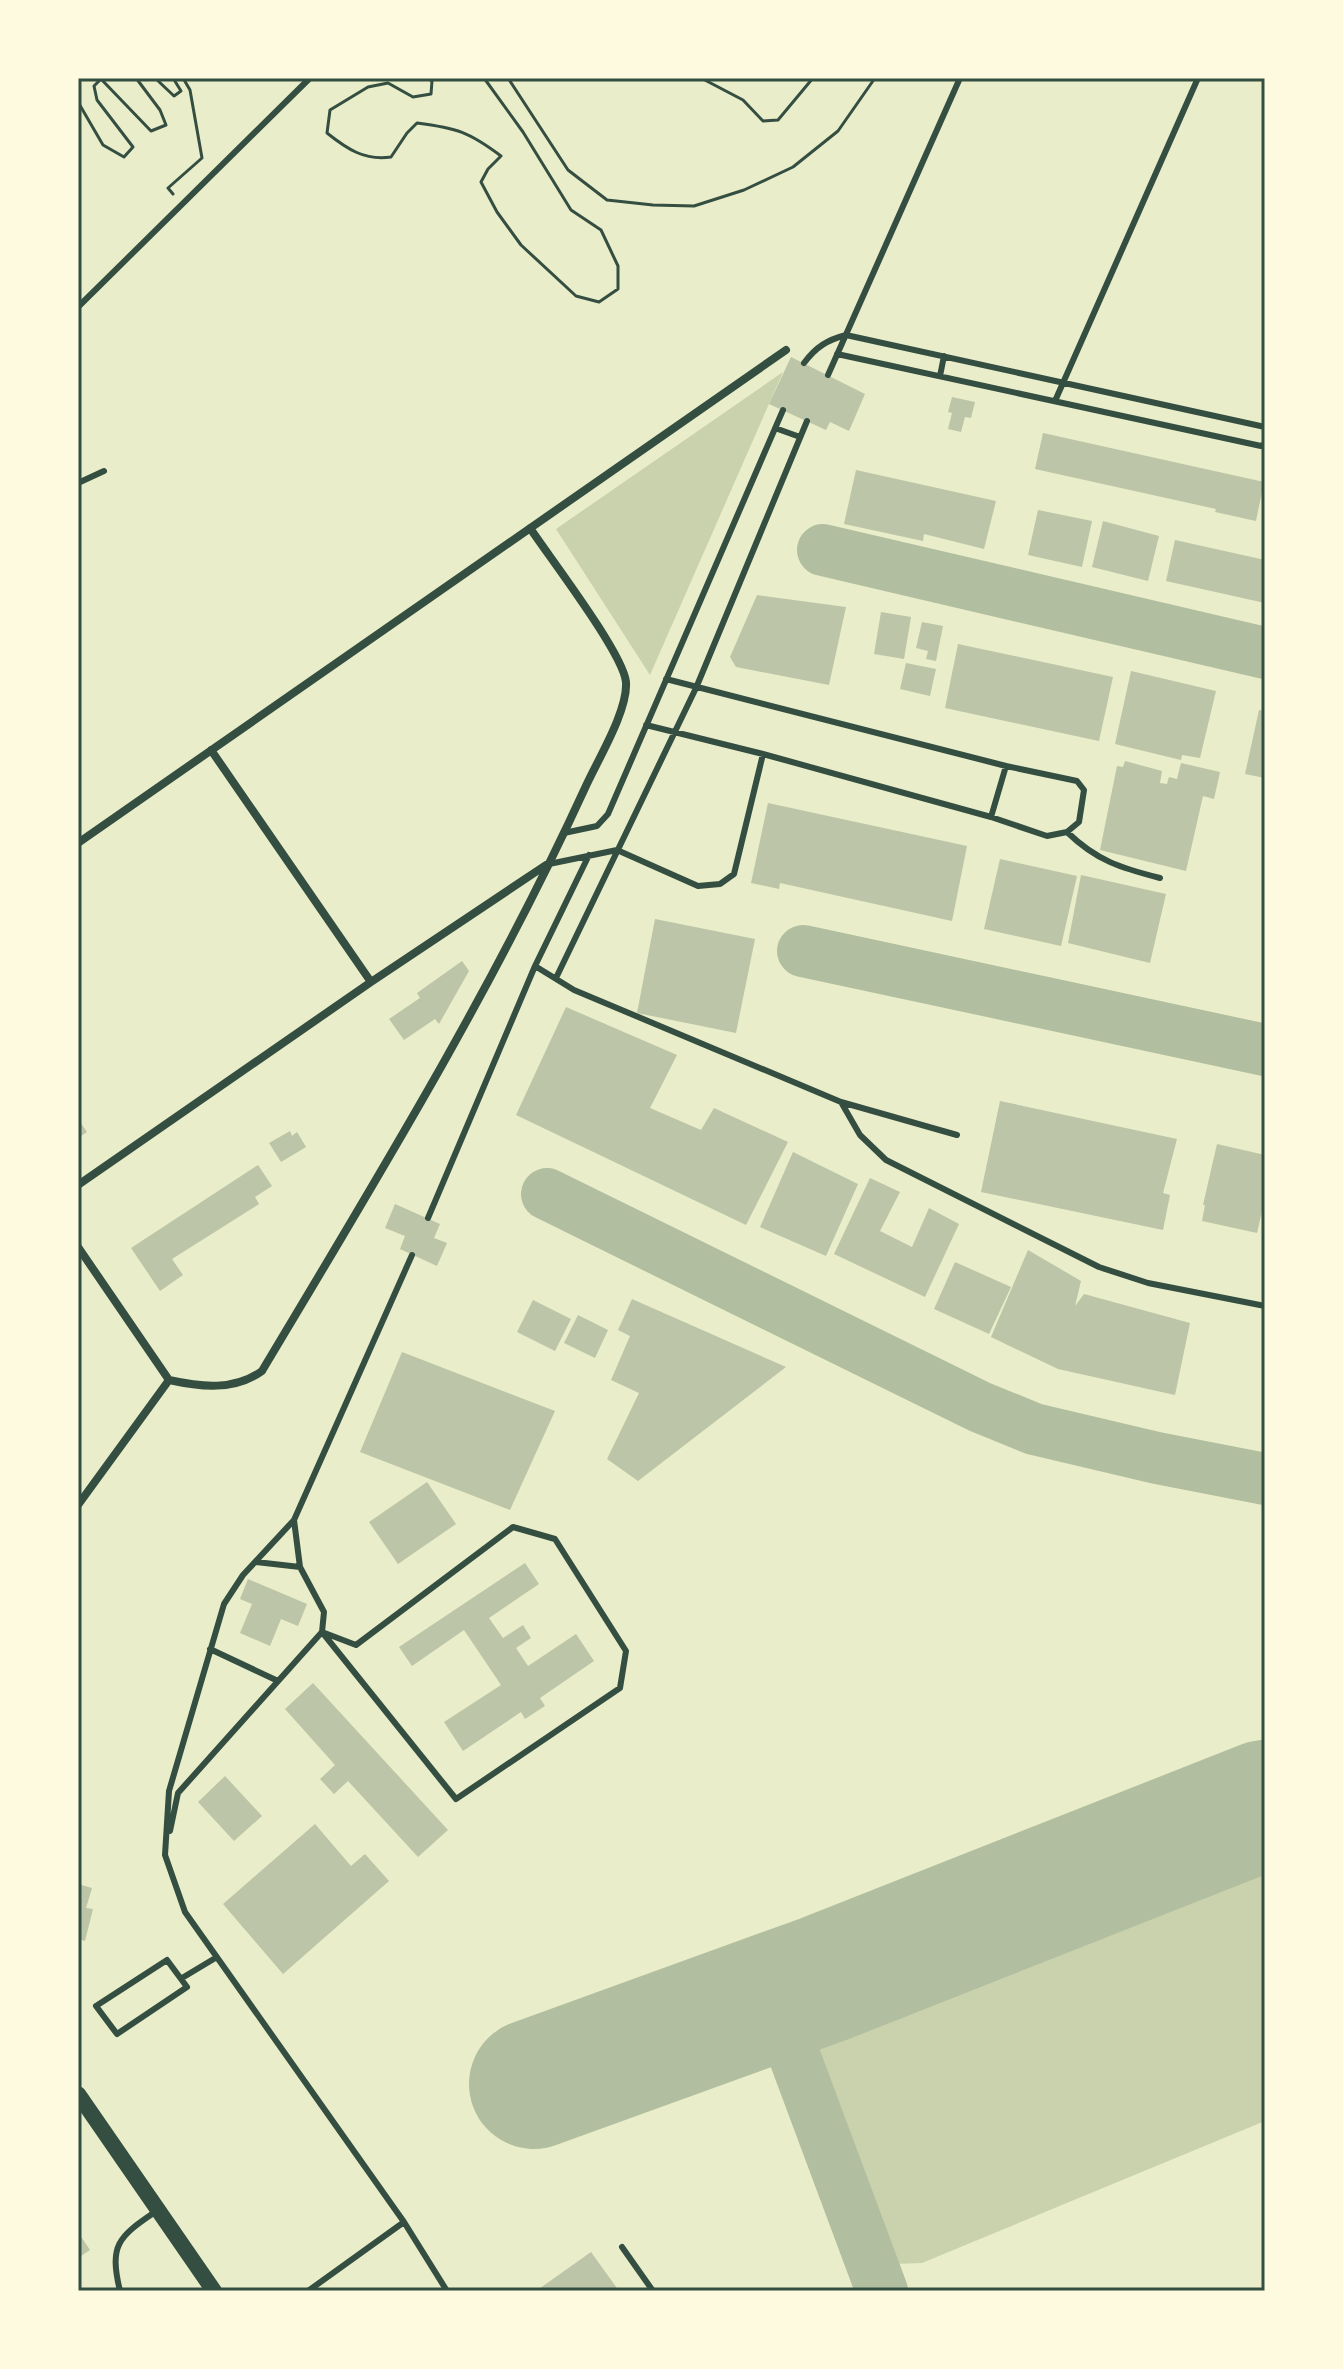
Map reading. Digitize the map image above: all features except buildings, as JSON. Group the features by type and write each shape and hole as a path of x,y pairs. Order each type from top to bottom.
{"main road":[{"path":"78,2094 206,2284 214,2291"}],"street":[{"path":"78,843 786,350"},
{"path":"78,1247 169,1380 193,1385 233,1384 262,1371 440,1072 510,943 619,712 626,684 619,659 530,528"},
{"path":"211,750 371,982"},
{"path":"78,1185 371,982 549,864"},
{"path":"78,1505 169,1380"}],"lane":[{"path":"78,307 310,78"},
{"path":"828,375 960,78"},
{"path":"1055,401 1198,78"},
{"path":"804,363 816,348 829,339 846,335 1265,427"},
{"path":"837,354 1261,446 1265,444"},
{"path":"940,376 944,356"},
{"path":"1177,428 1181,409"},
{"path":"564,833 597,826 604,821 783,410"},
{"path":"556,978 696,688 807,421"},
{"path":"775,428 800,437"},
{"path":"78,483 104,471"},
{"path":"646,725 991,817 1047,836 1067,832 1079,822 1084,790 1077,781 1006,766 666,679"},
{"path":"549,864 617,850 698,886 720,884 734,874 763,754"},
{"path":"991,817 1006,766"},
{"path":"1067,832 1085,850 1111,865 1160,878"},
{"path":"428,1218 535,966 589,855"},
{"path":"535,966 574,990 841,1102 957,1135"},
{"path":"841,1102 860,1135 886,1160 1099,1267 1148,1283 1265,1306"},
{"path":"412,1255 294,1520 243,1575 224,1604 169,1791 165,1855 185,1912 404,2222 447,2291"},
{"path":"165,1855 178,1793 322,1632 324,1612 300,1567 294,1520"},
{"path":"513,1527 555,1539 626,1651 620,1688 456,1799 322,1632 356,1645 513,1527"},
{"path":"256,1561 300,1567"},
{"path":"210,1649 278,1681"},
{"path":"182,1978 217,1957"},
{"path":"167,1960 182,1978 187,1987 117,2034 96,2006 167,1960"},
{"path":"120,2291 114,2264 122,2237 158,2210"},
{"path":"308,2291 404,2222"},
{"path":"622,2247 653,2291"}],"path":[{"path":"78,102 103,145 124,157 133,147 97,100 94,86 101,79 151,131 166,125 160,110 136,78"},
{"path":"155,78 174,96 181,91 173,78"},
{"path":"182,205 168,188 202,158 190,90 183,78"},
{"path":"427,78 432,81 431,94 413,97 388,83 368,87 330,110 327,133 348,149 374,159 391,157 417,123 472,134 501,156 481,182 497,212 521,245 576,296 599,302 618,289 618,266 601,230 571,210 523,132 484,78"},
{"path":"508,78 568,170 607,200 694,206 744,190 793,167 838,131 875,78"},
{"path":"701,78 743,100 763,121 778,120 813,78"}],"green space":[{"path":"783,372 650,675 556,529"},
{"path":"1265,1849 1265,2121 922,2263 894,2264 801,2049 806,2025"}],"taxiway":[{"path":"823,550 1265,653"},
{"path":"803,951 1265,1050"},
{"path":"547,1194 980,1407 1034,1429 1265,1479"},
{"path":"824,1979 808,1997 799,2014 794,2055 882,2291"}],"runway":[{"path":"534,2084 824,1979 1265,1805"}]}
